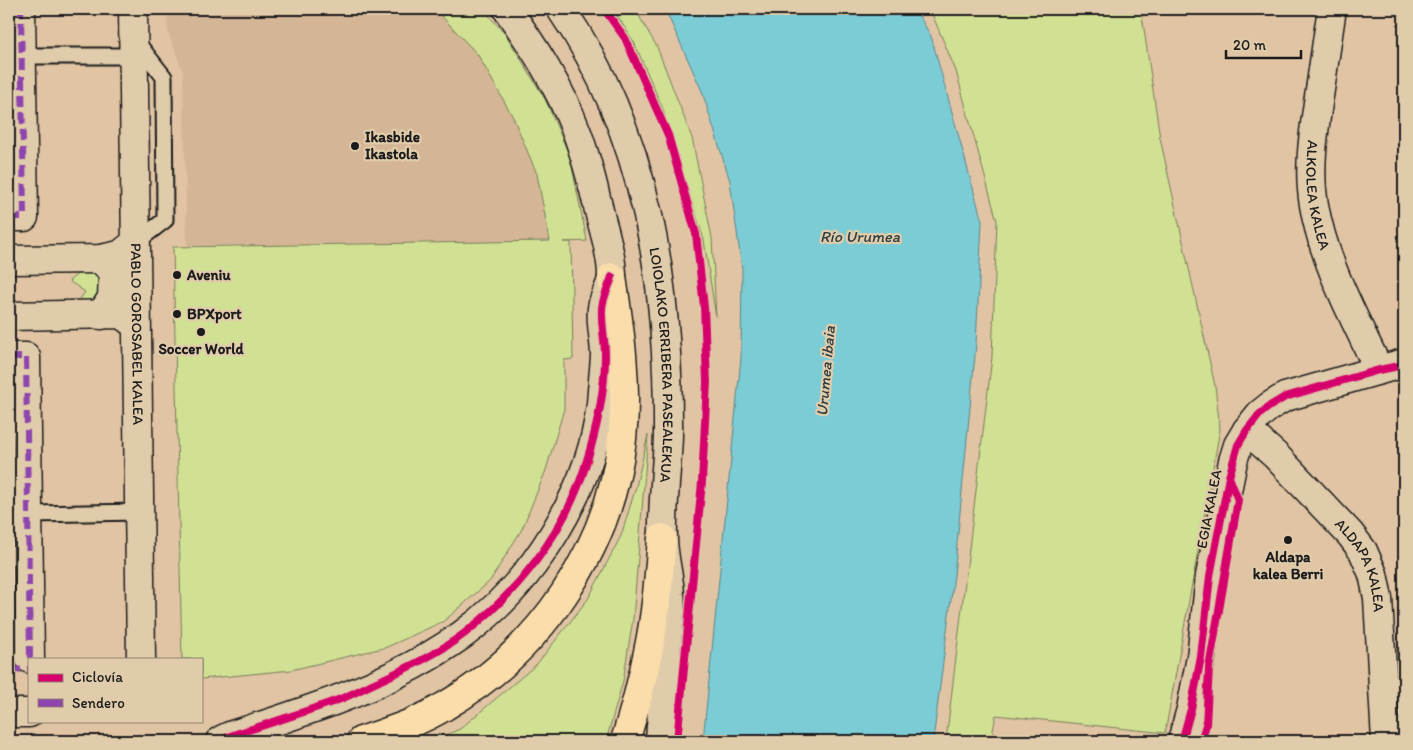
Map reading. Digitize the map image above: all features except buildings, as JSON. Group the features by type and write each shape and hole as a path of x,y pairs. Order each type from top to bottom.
{"highway":[{"path":"361,741 420,719 444,707 488,677 527,640 548,616 567,590 585,559 599,528 618,466 622,439 624,405 621,345 612,277"},
{"path":"626,741 648,652 656,600 662,538"}],"street":[{"path":"9,217 24,217 21,9"},
{"name":"PABLO GOROSABEL KALEA","path":"132,9 141,658"},
{"path":"220,741 229,735 340,699 406,669 464,634 514,588 536,561 570,504 583,472 593,440 600,407 605,355 602,308 612,277 596,198 576,131 544,65 507,9"},
{"name":"LOIOLAKO ERRIBERA PASEALEKUA","path":"560,9 583,44 602,79 618,115 643,191 652,229 659,273 666,352 668,436 662,538 671,595 660,741"},
{"name":"ALKOLEA KALEA","path":"1332,9 1312,146 1311,175 1313,203 1319,231 1328,258 1396,369"},
{"path":"9,260 101,259 120,255 135,244"},
{"path":"100,315 112,298 112,273 101,259"},
{"path":"9,316 121,314 136,325"},
{"path":"9,357 26,357 30,658"},
{"name":"EGIA KALEA","path":"1182,741 1191,709 1201,658 1210,576 1229,477 1238,445 1246,430 1265,410 1285,398 1396,369"},
{"name":"ALDAPA KALEA","path":"1246,430 1276,456 1343,526 1363,550 1373,574 1378,598 1386,741"},
{"path":"9,670 28,669"},
{"path":"9,713 28,713"}],"lane":[{"path":"34,56 133,47"},
{"path":"32,514 139,512"}],"shaded area":[{"name":"Ikasbide Ikastola","path":"167,9 435,9 478,55 513,117 537,174 551,241 187,246 183,72 168,32"}],"green space":[{"path":"435,9 483,9 506,35 545,99 570,157 587,241 563,242 571,242 573,359 564,360 564,409 546,470 522,529 490,581 444,621 387,647 291,670 202,679 202,658 182,658 173,247 550,241 537,174 513,117 478,55"},
{"path":"613,9 635,9 657,47 692,138 712,238 716,317 704,240 663,109 634,42"},
{"path":"930,9 1141,9 1160,138 1215,386 1220,429 1165,733 996,715 991,741 946,741 992,357 997,221 956,71"},
{"path":"82,270 94,273 100,279 100,295 93,301 77,304 85,292 69,281"},
{"path":"648,435 633,619 623,681 606,741 432,741 460,729 537,664 588,599 621,536 636,487"}],"water":[{"name":"Río Urumea","path":"665,9 915,9 931,36 982,221 976,344 954,575 933,741 703,741 741,358 742,269 730,181 702,91"}],"marked path":[{"path":"9,217 24,217 21,9"},
{"path":"9,357 26,357 30,658"},
{"path":"9,670 28,669"}],"cycle path":[{"path":"604,9 625,38 668,135 696,234 704,307 707,382 702,482 677,741"},
{"path":"220,741 343,698 423,659 465,633 503,599 520,580 551,539 564,517 584,470 599,413 605,370 602,305 612,277"},
{"path":"1182,741 1191,709 1201,657 1210,576 1229,477 1238,445 1260,414 1285,397 1379,370 1404,365"},
{"path":"1201,741 1206,725 1209,668 1238,500 1229,477"}],"place":[{"name":"Ikasbide Ikastola","path":"355,146"},
{"name":"Aveniu","path":"177,275"},
{"name":"BPXport","path":"177,314"},
{"name":"Soccer World","path":"201,332"},
{"name":"Aldapa kalea Berri","path":"1288,540"}],"water label":[{"name":"Urumea ibaia","path":"825,371"}]}
